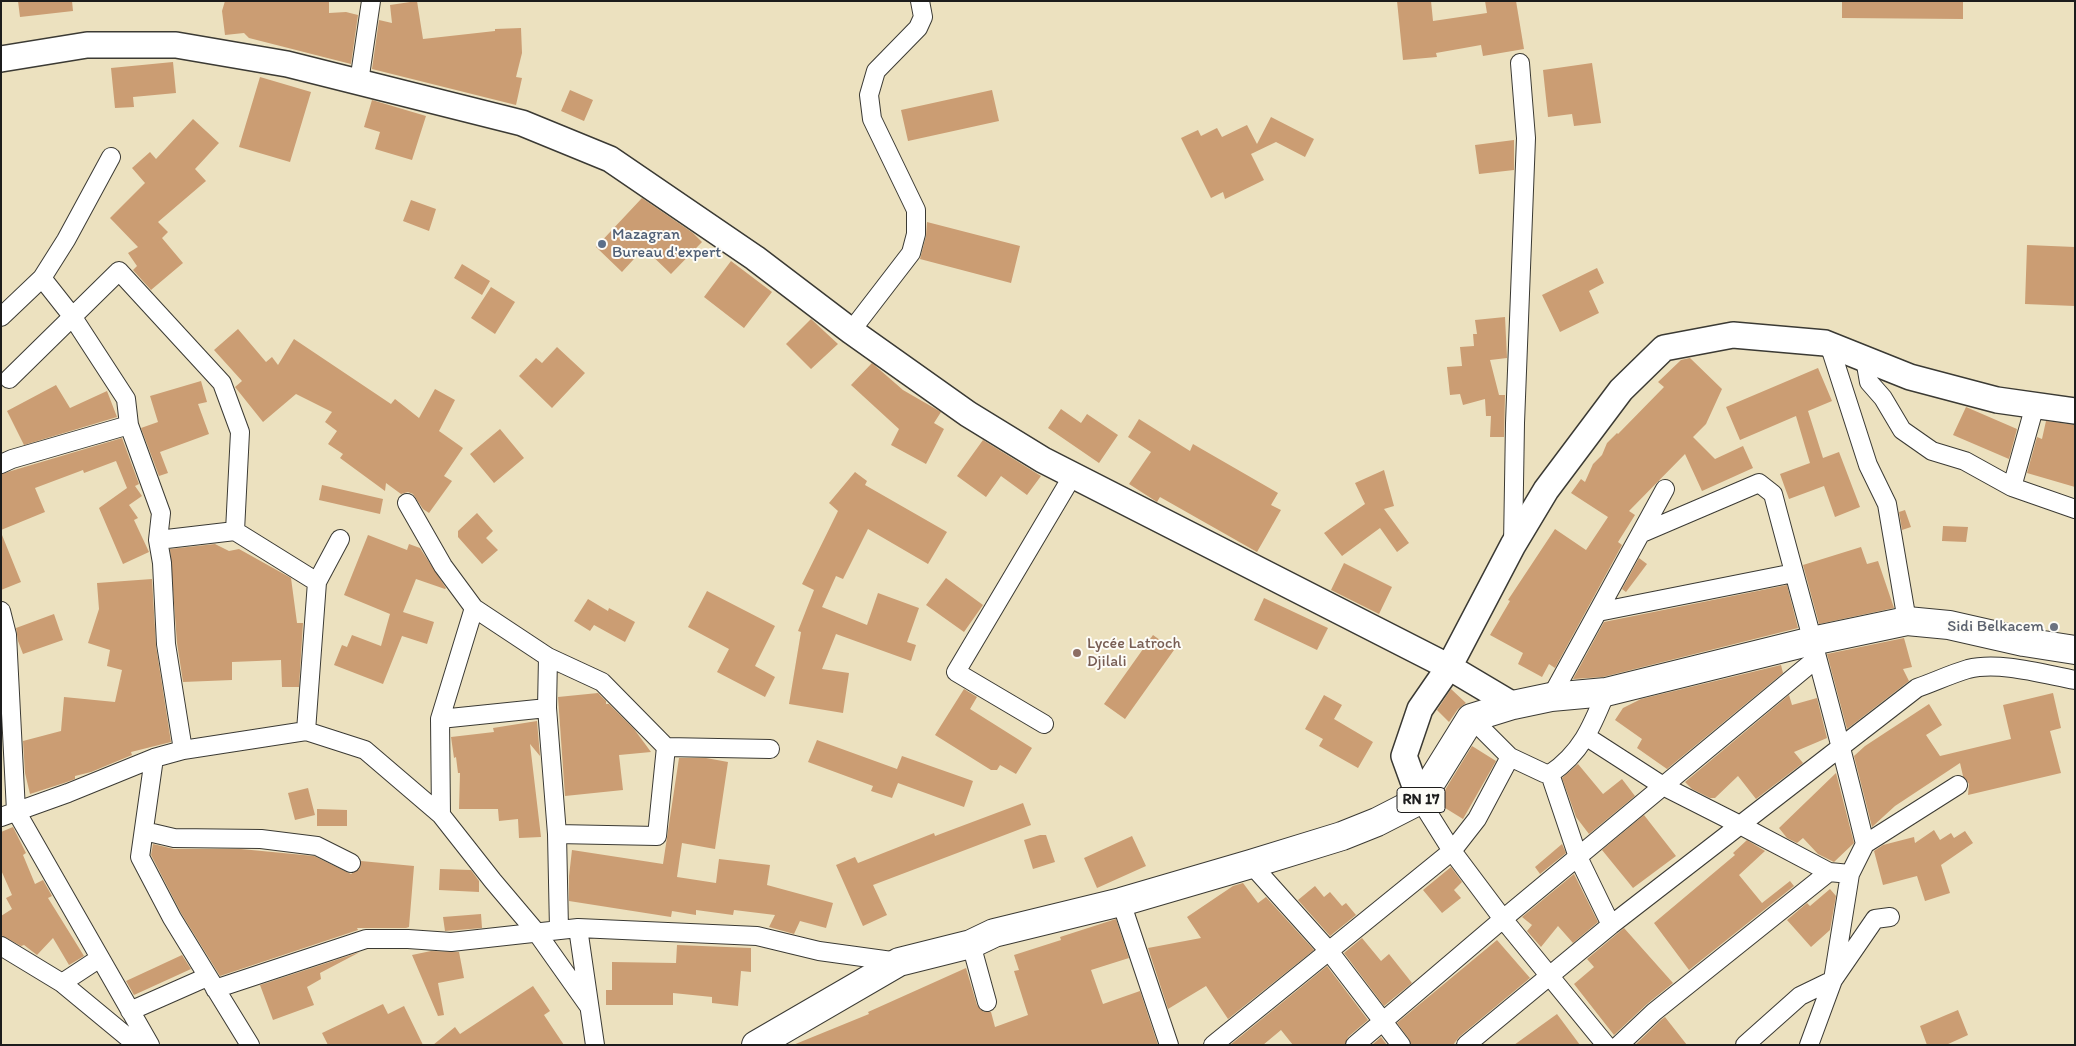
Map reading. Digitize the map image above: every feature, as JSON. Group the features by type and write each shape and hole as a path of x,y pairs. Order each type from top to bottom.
{"main road":[{"path":"1,59 87,45 176,45 287,64 522,123 610,158 754,258 851,331 968,414 1042,460 1449,667 1512,705"},
{"path":"1420,800 1404,756 1420,708 1449,667 1513,545 1546,490 1621,390 1664,348 1733,335 1829,344 1910,377 1997,400 2075,410"},
{"path":"1471,718 1512,705 1551,697 1606,692 1814,650 1907,622 1949,625 2024,642 2075,650"},
{"name":"RN 17","path":"756,1045 899,962 971,944 994,933 1121,902 1342,836 1377,822 1420,800 1471,718"}],"street":[{"path":"359,82 371,1"},
{"path":"851,331 910,254 916,234 916,210 872,119 869,95 876,71 923,18 920,1"},
{"path":"1513,545 1515,424 1526,138 1520,63"},
{"path":"1,318 42,278 66,240 111,158"},
{"path":"9,379 118,271 222,383 240,432 235,531"},
{"path":"42,278 72,316 126,399 129,425 161,514 158,540 162,563 166,644 183,750"},
{"path":"1829,344 1868,465 1887,504 1907,622"},
{"path":"1865,359 1870,382 1884,398 1902,430 1932,451 1965,461 2012,487 2075,509"},
{"path":"2012,487 2034,405"},
{"path":"1,464 12,459 129,425"},
{"path":"1044,724 956,672 1073,475"},
{"path":"1642,533 1759,483 1773,494 1814,650 1842,746 1865,844"},
{"path":"1551,697 1665,489"},
{"path":"407,503 443,566 474,608 548,657 602,682 666,747 770,749"},
{"path":"158,540 235,531 317,582"},
{"path":"306,731 317,582 340,539"},
{"path":"1598,612 1794,573"},
{"path":"441,815 440,719 474,608"},
{"path":"1,611 7,635 15,779 9,814 100,958 150,1045"},
{"path":"1355,1045 1663,786 1814,650"},
{"path":"548,657 547,708 557,834 559,929"},
{"path":"1466,1045 1612,925 1917,688 1969,669 1987,667 2023,670 2075,680"},
{"path":"1471,718 1510,756 1544,773 1550,774 1570,757 1587,737 1606,692"},
{"path":"440,719 547,708"},
{"path":"9,814 68,793 154,758 183,750 306,731 365,750 441,815 493,881 537,932 588,1005"},
{"path":"1587,737 1663,786 1829,872 1850,874"},
{"path":"557,834 657,836 666,747"},
{"path":"1213,1045 1452,851 1477,819 1510,756"},
{"path":"154,758 140,857 172,918 250,1045"},
{"path":"1,764 15,779"},
{"path":"1550,774 1578,857 1612,925"},
{"path":"1809,1045 1833,980 1850,874 1865,844 1958,785"},
{"path":"1420,800 1452,851 1504,919 1606,1045"},
{"path":"144,832 174,838 261,839 318,846 351,863"},
{"path":"1250,864 1329,951 1401,1045"},
{"path":"1619,1045 1654,1012 1829,872"},
{"path":"1121,902 1169,1045"},
{"path":"1745,1045 1800,996 1833,980 1875,919 1890,917"},
{"path":"130,1011 211,983 366,939 451,942 578,928 757,936 820,951 899,962"},
{"path":"578,928 594,1045"},
{"path":"971,944 987,1002"},
{"path":"1,946 62,983 137,1045"},
{"path":"62,983 100,958"}],"building":[{"path":"18,1 72,1 73,11 20,17"},
{"path":"225,1 329,1 329,13 346,12 358,15 351,64 249,38 244,33 225,35 222,11"},
{"path":"417,1 423,39 495,31 495,29 521,28 522,53 516,77 522,78 516,105 372,69 379,20 392,23 390,5"},
{"path":"1397,1 1431,1 1433,21 1487,13 1485,1 1516,1 1524,49 1483,56 1481,45 1436,53 1437,57 1403,60"},
{"path":"1842,1 1963,1 1963,19 1842,18"},
{"path":"173,62 176,93 133,97 134,107 115,108 111,68"},
{"path":"1592,63 1601,123 1574,126 1572,114 1548,117 1543,70"},
{"path":"260,77 311,92 290,162 239,147"},
{"path":"570,90 593,100 584,121 561,111"},
{"path":"992,90 999,121 908,141 901,110"},
{"path":"372,100 426,116 412,160 375,149 380,132 364,127"},
{"path":"1271,117 1314,139 1305,157 1276,142 1251,154 1264,180 1225,199 1223,192 1211,198 1181,138 1198,130 1201,136 1217,128 1222,137 1247,125 1257,144"},
{"path":"193,119 219,143 195,169 206,181 158,222 168,232 162,238 183,263 151,290 133,270 137,266 128,253 138,247 110,218 145,183 132,168 150,152 156,159"},
{"path":"1514,140 1514,170 1479,174 1475,145"},
{"path":"642,198 693,233 702,242 671,274 644,248 622,272 596,247"},
{"path":"411,200 436,209 429,231 403,221"},
{"path":"927,222 1020,246 1011,283 920,259 926,236"},
{"path":"2027,245 2075,247 2075,306 2025,304"},
{"path":"731,261 772,292 744,328 704,297"},
{"path":"462,264 490,281 482,295 454,278"},
{"path":"1597,268 1604,283 1589,291 1599,313 1560,332 1542,295"},
{"path":"491,287 515,302 495,334 471,318"},
{"path":"1505,317 1507,358 1490,360 1499,395 1505,395 1504,437 1490,437 1491,416 1486,416 1485,399 1463,405 1460,394 1450,395 1447,367 1462,366 1460,347 1474,346 1473,334 1477,334 1475,320"},
{"path":"811,319 838,344 811,369 786,344"},
{"path":"238,329 266,362 272,357 278,365 294,339 391,404 395,399 419,418 435,389 455,400 439,431 463,448 444,476 452,481 429,513 423,509 413,494 408,492 401,494 386,483 385,491 340,458 343,454 328,444 337,431 325,422 332,412 296,394 263,422 235,387 242,381 214,350"},
{"path":"557,347 585,373 552,408 519,376 536,358 542,363"},
{"path":"1690,358 1722,389 1706,424 1693,437 1715,459 1743,446 1753,468 1702,491 1685,454 1629,511 1635,515 1618,542 1622,545 1555,668 1549,664 1542,677 1518,664 1523,653 1490,635 1510,601 1508,600 1555,529 1586,550 1608,517 1571,493 1581,479 1585,482 1593,464 1602,455 1607,443 1664,387 1658,382 1681,360"},
{"path":"872,363 903,390 941,412 934,423 944,429 926,464 891,445 899,429 851,385"},
{"path":"1818,368 1832,401 1808,411 1823,458 1839,452 1860,507 1835,517 1824,486 1789,499 1780,474 1810,463 1796,416 1740,440 1726,407"},
{"path":"201,381 207,402 198,404 209,434 160,452 168,473 159,476 141,428 158,422 150,396"},
{"path":"56,385 70,408 107,391 117,417 24,445 7,411"},
{"path":"1966,407 2017,429 2009,459 1953,435"},
{"path":"1061,409 1081,423 1087,414 1118,435 1099,463 1048,428"},
{"path":"1139,419 1190,451 1193,444 1278,493 1271,505 1281,510 1257,552 1160,497 1157,502 1129,484 1151,452 1128,437"},
{"path":"2046,421 2075,425 2075,487 2027,473 2037,437 2042,439"},
{"path":"500,429 524,458 494,483 470,454"},
{"path":"122,438 139,484 135,486 142,496 129,505 138,518 134,520 149,552 123,564 99,508 127,488 116,461 84,473 83,470 35,488 45,512 1,530 1,474"},
{"path":"983,440 1041,476 1027,495 1001,476 986,497 957,476"},
{"path":"1384,470 1394,506 1384,509 1409,543 1397,552 1380,528 1342,556 1324,533 1365,504 1355,483"},
{"path":"855,472 867,481 865,485 947,532 928,564 868,529 843,579 836,576 822,607 867,625 878,593 919,608 907,642 916,645 911,661 836,634 822,669 849,673 843,713 789,704 801,632 798,631 814,590 802,584 838,511 829,503"},
{"path":"322,485 383,499 380,514 319,500"},
{"path":"1905,510 1911,527 1902,530 1899,512"},
{"path":"477,513 493,531 486,538 498,550 482,564 458,537 458,531"},
{"path":"1943,526 1968,527 1966,542 1942,541"},
{"path":"368,535 407,550 409,544 420,548 446,588 416,579 403,612 434,622 427,644 402,636 383,684 334,665 342,645 347,647 352,635 381,646 390,614 344,595"},
{"path":"1,536 21,582 1,590"},
{"path":"215,544 229,551 239,549 291,578 297,623 303,623 299,687 282,687 281,660 232,662 232,680 183,682 177,643 170,549"},
{"path":"1861,547 1867,564 1878,561 1894,608 1819,624 1803,565"},
{"path":"1639,558 1647,564 1626,592 1622,589"},
{"path":"1344,563 1392,587 1379,614 1331,590"},
{"path":"946,578 983,605 964,632 926,605"},
{"path":"152,579 156,646 171,742 131,752 132,755 91,772 75,776 75,779 30,794 25,773 23,741 61,731 64,697 115,702 122,670 107,666 110,650 88,643 99,609 97,583"},
{"path":"1787,585 1798,628 1603,677 1573,679 1604,622"},
{"path":"707,591 775,626 755,666 775,677 765,697 717,672 729,649 688,627"},
{"path":"1264,598 1328,628 1317,650 1254,620"},
{"path":"588,599 608,611 609,608 635,622 625,642 594,625 590,631 574,621"},
{"path":"54,614 63,640 23,654 16,628"},
{"path":"1153,635 1174,650 1125,719 1104,704"},
{"path":"1904,638 1912,667 1903,669 1909,681 1847,729 1827,654"},
{"path":"1781,665 1783,673 1667,769 1637,748 1642,739 1615,720 1623,708 1641,699"},
{"path":"964,689 977,697 970,709 1032,748 1016,774 1000,765 997,770 991,770 935,735"},
{"path":"1451,689 1466,703 1458,709 1449,722 1437,710"},
{"path":"598,693 606,701 606,704 609,704 634,729 651,752 619,755 623,790 565,796 558,697"},
{"path":"2053,693 2061,728 2050,731 2061,773 1968,795 1969,784 1963,776 1960,763 1895,806 1872,827 1854,756 1865,746 1929,704 1942,725 1926,735 1940,756 2011,739 2003,705"},
{"path":"1324,695 1342,705 1334,719 1373,742 1358,768 1319,746 1323,739 1305,729"},
{"path":"1789,695 1792,705 1817,698 1827,738 1794,752 1803,763 1756,799 1738,776 1715,798 1710,798 1692,789 1685,782"},
{"path":"537,721 540,756 530,744 541,837 519,838 518,819 499,821 498,809 459,809 460,773 458,773 456,757 454,758 451,737 494,732 493,728"},
{"path":"817,740 897,769 902,756 973,781 964,807 898,783 892,798 871,791 873,786 808,762"},
{"path":"1472,746 1496,761 1463,819 1437,803"},
{"path":"679,758 706,758 728,762 715,849 682,843 677,877 716,883 719,859 770,865 767,885 833,903 826,928 800,921 794,934 769,927 775,915 734,910 733,915 696,910 696,915 672,911 671,917 569,901 572,850 663,864"},
{"path":"1578,764 1603,794 1622,779 1635,796 1589,834 1576,817 1562,778"},
{"path":"1836,773 1854,843 1834,862 1818,854 1803,838 1797,843 1787,838 1779,828"},
{"path":"308,788 315,815 295,820 288,793"},
{"path":"1023,803 1031,825 873,885 887,915 863,926 836,865 855,857 858,863 934,833 935,836"},
{"path":"317,809 347,810 347,826 317,826"},
{"path":"1644,815 1676,856 1633,888 1602,850"},
{"path":"13,827 26,853 23,855 35,884 43,880 52,896 48,898 84,956 69,965 53,938 37,955 24,945 21,946 1,935 1,916 12,909 6,898 12,895 1,870 1,832"},
{"path":"1934,830 1940,840 1951,833 1954,838 1965,831 1973,843 1941,865 1950,893 1925,901 1917,876 1883,885 1874,851 1883,845 1914,837 1915,843"},
{"path":"1046,835 1055,862 1033,869 1024,840"},
{"path":"1132,836 1146,866 1097,888 1084,858"},
{"path":"1747,840 1765,851 1739,875 1762,903 1790,881 1794,886 1689,970 1654,923 1735,855 1733,853"},
{"path":"153,844 174,849 241,849 314,856 351,874 360,868 361,861 414,866 409,927 357,928 358,930 220,976 181,913 151,855"},
{"path":"1562,844 1566,853 1540,874 1535,867"},
{"path":"1451,867 1462,882 1454,890 1461,898 1442,913 1423,890"},
{"path":"440,869 471,870 479,881 479,892 439,890"},
{"path":"1574,874 1598,922 1573,943 1558,926 1541,947 1527,931 1532,925 1522,917"},
{"path":"1243,883 1258,903 1266,897 1314,950 1228,1019 1206,986 1168,1009 1148,948 1201,938 1187,917 1233,886"},
{"path":"1315,886 1324,897 1330,892 1342,906 1346,903 1356,915 1330,936 1298,900"},
{"path":"1830,889 1836,896 1830,930 1811,947 1787,920 1807,903 1810,906"},
{"path":"481,914 482,928 445,931 443,917"},
{"path":"1116,919 1129,958 1091,970 1103,1004 1140,991 1158,1045 793,1045 869,1014 868,1012 966,968 977,1005 984,1012 991,1012 995,1027 1028,1015 1014,971 1019,970 1014,955 1061,940 1060,937"},
{"path":"1624,928 1673,983 1614,1035 1574,984 1594,967 1587,959"},
{"path":"1362,938 1381,961 1389,954 1412,983 1384,1006 1344,953"},
{"path":"1497,940 1530,978 1459,1037 1453,1045 1411,1045 1409,1039 1397,1023"},
{"path":"677,945 751,948 751,972 741,971 738,1006 712,1003 712,997 673,993 673,1005 606,1005 606,990 612,990 612,962 676,963"},
{"path":"431,951 459,952 464,978 438,983 444,1015 438,1016 412,955"},
{"path":"360,952 320,973 321,979 307,987 314,1005 273,1020 260,985"},
{"path":"182,955 191,969 134,995 126,981"},
{"path":"1327,966 1368,1020 1348,1037 1345,1045 1293,1045 1281,1030 1263,1045 1230,1045"},
{"path":"533,986 550,1011 544,1015 564,1045 433,1045 455,1027 460,1034"},
{"path":"383,1004 388,1014 404,1006 423,1045 328,1045 322,1033"},
{"path":"1958,1010 1968,1035 1946,1045 1927,1045 1920,1026"},
{"path":"1557,1014 1580,1045 1514,1045"},
{"path":"1665,1017 1687,1045 1635,1045 1661,1020"},
{"path":"1381,1037 1387,1045 1372,1045"}],"place":[{"name":"Mazagran Bureau d'expert","path":"602,244"},
{"name":"Sidi Belkacem","path":"2054,627"},
{"name":"Lycée Latroch Djilali","path":"1077,653"}]}
